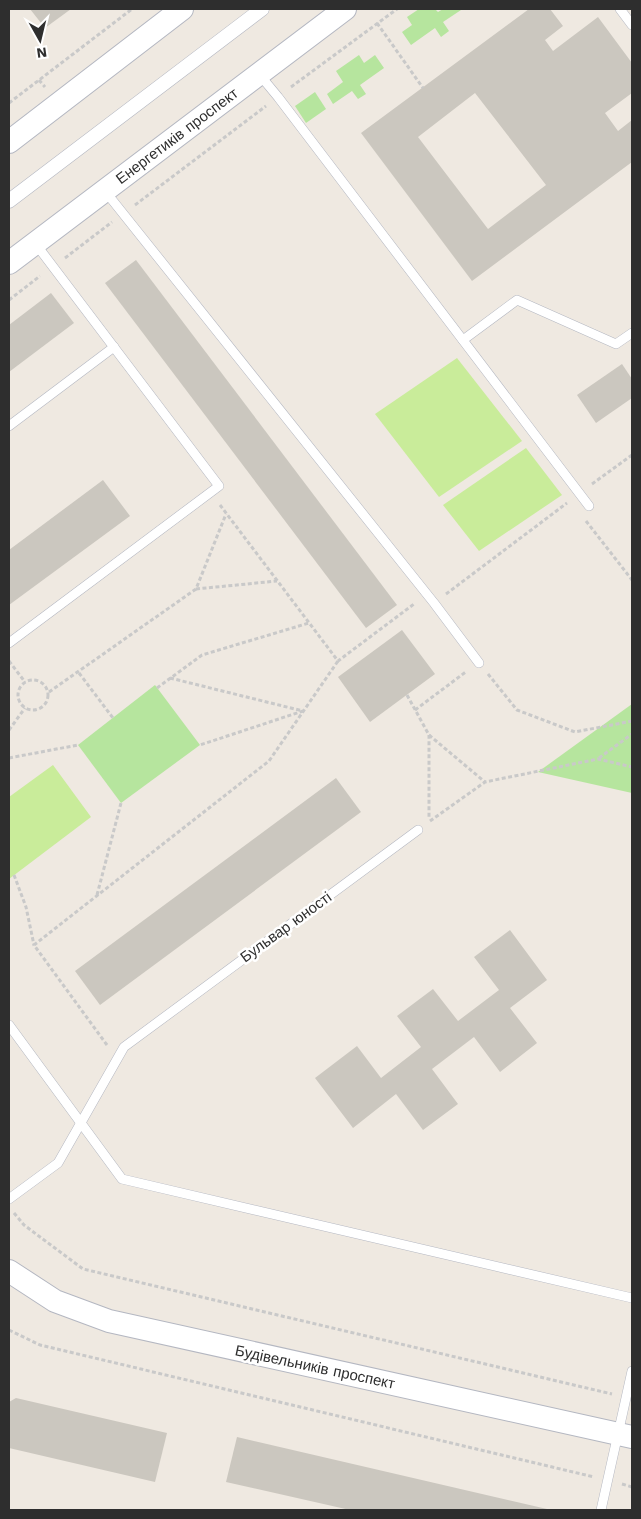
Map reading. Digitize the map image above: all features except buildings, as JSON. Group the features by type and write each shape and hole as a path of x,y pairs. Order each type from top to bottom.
{"street":[{"path":"9,142 182,9"},
{"path":"9,202 262,9"},
{"name":"Енергетиків проспект","path":"9,263 345,9"},
{"name":"Будівельників проспект","path":"9,1271 54,1301 108,1321 625,1435"}],"lane":[{"path":"620,9 632,25"},
{"path":"259,74 589,506"},
{"path":"105,191 434,603 479,663"},
{"path":"9,643 218,486 35,243"},
{"path":"463,340 517,300 616,344 632,332"},
{"path":"9,426 114,348"},
{"name":"Бульвар юності","path":"9,1199 58,1163 124,1047 418,830"},
{"path":"9,1025 122,1179 632,1298"},
{"path":"601,1510 607,1481 625,1435 626,1397 632,1371"}],"path":[{"path":"9,103 132,9"},
{"path":"123,214 394,10"},
{"path":"377,23 423,88"},
{"path":"434,603 632,455"},
{"path":"211,492 338,661"},
{"path":"570,501 632,580"},
{"path":"196,589 226,513"},
{"path":"49,692 196,589 277,581"},
{"path":"34,944 269,761 338,661 427,595"},
{"path":"157,688 202,655 309,623"},
{"path":"9,661 25,682"},
{"path":"415,710 479,663 517,710 575,732 632,722"},
{"path":"79,672 113,718"},
{"path":"170,678 303,711"},
{"path":"30,680 40,681 49,692 47,702 35,711 21,705 18,696 19,690 25,682 30,680"},
{"path":"407,695 429,735 485,782"},
{"path":"9,730 25,708"},
{"path":"200,745 303,711"},
{"path":"598,759 632,734"},
{"path":"429,735 429,822"},
{"path":"9,758 78,745"},
{"path":"418,830 485,782 598,759 632,766"},
{"path":"96,896 121,803"},
{"path":"14,875 26,907 34,944 117,1059"},
{"path":"9,1206 24,1225 82,1268 626,1397"},
{"path":"9,1330 40,1345 632,1487"}],"green space":[{"path":"419,9 435,9 438,12 443,9 461,10 443,22 449,31 441,37 435,28 411,45 402,32 412,25 407,17"},
{"path":"359,55 364,63 375,55 384,68 360,85 366,94 358,99 352,91 333,104 327,94 343,82 336,71"},
{"path":"315,92 326,109 306,123 295,106"},
{"path":"457,358 522,441 439,497 375,414"},
{"path":"526,448 562,495 479,551 443,505"},
{"path":"155,685 200,745 121,803 78,745"},
{"path":"632,704 632,793 538,772"},
{"path":"53,765 91,817 9,879 9,797"}]}
